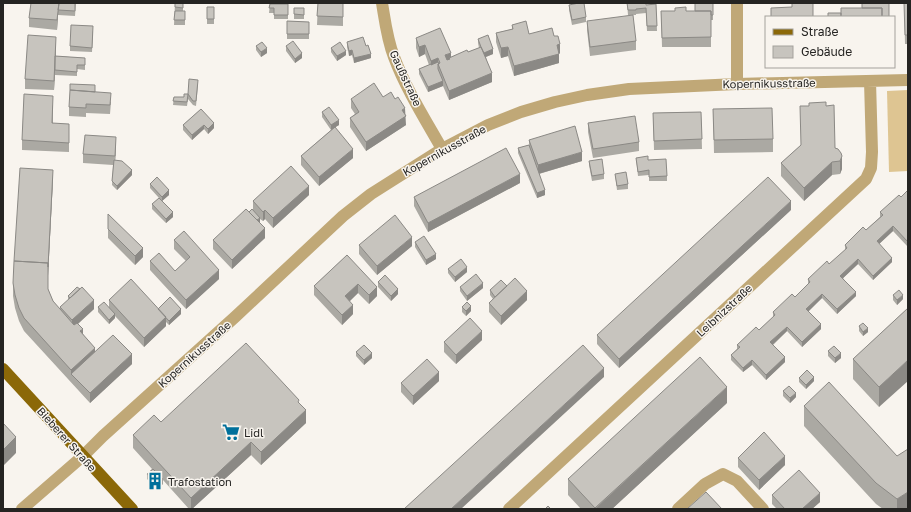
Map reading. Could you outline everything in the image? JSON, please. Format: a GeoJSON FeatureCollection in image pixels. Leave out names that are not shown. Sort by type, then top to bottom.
{"type":"FeatureCollection","features":[{"type":"Feature","properties":{"kind":"main road","name":"Bieberer Straße"},"geometry":{"type":"LineString","coordinates":[[3,369],[132,509]]}},
{"type":"Feature","properties":{"kind":"street","name":"Gaußstraße"},"geometry":{"type":"LineString","coordinates":[[382,3],[385,26],[394,57],[404,79],[442,149]]}},
{"type":"Feature","properties":{"kind":"street"},"geometry":{"type":"LineString","coordinates":[[737,3],[737,84]]}},
{"type":"Feature","properties":{"kind":"street","name":"Kopernikusstraße"},"geometry":{"type":"LineString","coordinates":[[22,509],[83,456],[343,216],[371,194],[442,149],[505,118],[539,106],[571,98],[629,89],[737,84],[908,80]]}},
{"type":"Feature","properties":{"kind":"street","name":"Leibnizstraße"},"geometry":{"type":"LineString","coordinates":[[509,509],[866,179],[871,168],[872,152],[870,81]]}},
{"type":"Feature","properties":{"kind":"street"},"geometry":{"type":"LineString","coordinates":[[678,509],[705,484],[723,474],[737,481],[763,509]]}},
{"type":"Feature","properties":{"kind":"shaded area"},"geometry":{"type":"Polygon","coordinates":[[[908,90],[908,171],[889,172],[887,91],[908,90]]]}},
{"type":"Feature","properties":{"kind":"building"},"geometry":{"type":"Polygon","coordinates":[[[31,3],[59,3],[57,20],[29,18],[31,3]]]}},
{"type":"Feature","properties":{"kind":"building"},"geometry":{"type":"Polygon","coordinates":[[[59,3],[75,3],[75,11],[58,10],[59,3]]]}},
{"type":"Feature","properties":{"kind":"building"},"geometry":{"type":"Polygon","coordinates":[[[175,3],[183,3],[183,8],[175,7],[175,3]]]}},
{"type":"Feature","properties":{"kind":"building"},"geometry":{"type":"Polygon","coordinates":[[[318,3],[343,3],[343,17],[317,16],[318,3]]]}},
{"type":"Feature","properties":{"kind":"building"},"geometry":{"type":"Polygon","coordinates":[[[584,3],[586,17],[572,20],[569,5],[584,3]]]}},
{"type":"Feature","properties":{"kind":"building"},"geometry":{"type":"Polygon","coordinates":[[[627,3],[646,3],[646,5],[656,4],[657,26],[647,26],[646,8],[628,10],[627,3]]]}},
{"type":"Feature","properties":{"kind":"building"},"geometry":{"type":"Polygon","coordinates":[[[695,3],[713,3],[713,15],[711,15],[711,11],[695,11],[695,3]]]}},
{"type":"Feature","properties":{"kind":"building"},"geometry":{"type":"Polygon","coordinates":[[[792,3],[813,3],[813,16],[771,16],[771,8],[792,7],[792,3]]]}},
{"type":"Feature","properties":{"kind":"building"},"geometry":{"type":"Polygon","coordinates":[[[862,3],[889,3],[889,16],[882,16],[882,8],[862,8],[862,3]]]}},
{"type":"Feature","properties":{"kind":"building"},"geometry":{"type":"Polygon","coordinates":[[[904,3],[908,3],[908,35],[905,35],[904,3]]]}},
{"type":"Feature","properties":{"kind":"building"},"geometry":{"type":"Polygon","coordinates":[[[270,4],[288,4],[288,15],[274,15],[274,8],[269,8],[270,4]]]}},
{"type":"Feature","properties":{"kind":"building"},"geometry":{"type":"Polygon","coordinates":[[[207,7],[214,7],[214,19],[207,19],[207,7]]]}},
{"type":"Feature","properties":{"kind":"building"},"geometry":{"type":"Polygon","coordinates":[[[686,7],[686,11],[711,11],[711,37],[662,38],[661,11],[675,11],[675,8],[686,7]]]}},
{"type":"Feature","properties":{"kind":"building"},"geometry":{"type":"Polygon","coordinates":[[[294,8],[304,8],[304,15],[294,14],[294,8]]]}},
{"type":"Feature","properties":{"kind":"building"},"geometry":{"type":"Polygon","coordinates":[[[841,8],[882,8],[882,16],[841,16],[841,8]]]}},
{"type":"Feature","properties":{"kind":"building"},"geometry":{"type":"Polygon","coordinates":[[[175,11],[185,11],[185,20],[174,20],[175,11]]]}},
{"type":"Feature","properties":{"kind":"building"},"geometry":{"type":"Polygon","coordinates":[[[828,13],[841,13],[841,16],[828,16],[828,13]]]}},
{"type":"Feature","properties":{"kind":"building"},"geometry":{"type":"Polygon","coordinates":[[[633,15],[636,41],[590,47],[587,21],[633,15]]]}},
{"type":"Feature","properties":{"kind":"building"},"geometry":{"type":"Polygon","coordinates":[[[287,21],[309,22],[309,34],[287,34],[287,21]]]}},
{"type":"Feature","properties":{"kind":"building"},"geometry":{"type":"Polygon","coordinates":[[[526,21],[529,34],[552,28],[554,36],[558,36],[560,44],[557,45],[559,54],[514,66],[508,47],[501,48],[496,33],[513,29],[512,25],[526,21]]]}},
{"type":"Feature","properties":{"kind":"building"},"geometry":{"type":"Polygon","coordinates":[[[71,25],[93,26],[92,48],[70,46],[71,25]]]}},
{"type":"Feature","properties":{"kind":"building"},"geometry":{"type":"Polygon","coordinates":[[[440,28],[451,53],[445,55],[447,60],[467,50],[468,52],[481,47],[492,73],[449,91],[438,64],[440,63],[438,58],[431,61],[425,45],[419,47],[416,38],[440,28]]]}},
{"type":"Feature","properties":{"kind":"building"},"geometry":{"type":"Polygon","coordinates":[[[28,35],[56,37],[54,81],[25,79],[28,35]]]}},
{"type":"Feature","properties":{"kind":"building"},"geometry":{"type":"Polygon","coordinates":[[[488,35],[493,49],[484,53],[478,39],[488,35]]]}},
{"type":"Feature","properties":{"kind":"building"},"geometry":{"type":"Polygon","coordinates":[[[363,37],[371,54],[354,58],[352,50],[349,51],[347,42],[363,37]]]}},
{"type":"Feature","properties":{"kind":"building"},"geometry":{"type":"Polygon","coordinates":[[[293,41],[302,53],[295,59],[286,46],[293,41]]]}},
{"type":"Feature","properties":{"kind":"building"},"geometry":{"type":"Polygon","coordinates":[[[262,42],[267,48],[261,52],[256,46],[262,42]]]}},
{"type":"Feature","properties":{"kind":"building"},"geometry":{"type":"Polygon","coordinates":[[[340,42],[346,51],[337,56],[331,48],[340,42]]]}},
{"type":"Feature","properties":{"kind":"building"},"geometry":{"type":"Polygon","coordinates":[[[55,56],[85,58],[85,65],[77,65],[77,72],[55,70],[55,56]]]}},
{"type":"Feature","properties":{"kind":"building"},"geometry":{"type":"Polygon","coordinates":[[[438,62],[438,69],[443,81],[428,87],[419,69],[438,62]]]}},
{"type":"Feature","properties":{"kind":"building"},"geometry":{"type":"Polygon","coordinates":[[[189,79],[198,80],[196,101],[193,101],[188,94],[189,79]]]}},
{"type":"Feature","properties":{"kind":"building"},"geometry":{"type":"Polygon","coordinates":[[[374,83],[383,97],[391,92],[395,99],[398,97],[405,108],[402,110],[406,116],[366,142],[350,118],[359,112],[351,99],[374,83]]]}},
{"type":"Feature","properties":{"kind":"building"},"geometry":{"type":"Polygon","coordinates":[[[70,84],[95,85],[95,92],[70,90],[70,84]]]}},
{"type":"Feature","properties":{"kind":"building"},"geometry":{"type":"Polygon","coordinates":[[[70,90],[111,93],[110,105],[86,104],[86,108],[69,107],[70,90]]]}},
{"type":"Feature","properties":{"kind":"building"},"geometry":{"type":"Polygon","coordinates":[[[24,94],[53,96],[52,123],[69,124],[69,143],[22,140],[24,94]]]}},
{"type":"Feature","properties":{"kind":"building"},"geometry":{"type":"Polygon","coordinates":[[[184,94],[188,94],[187,102],[173,101],[174,97],[184,97],[184,94]]]}},
{"type":"Feature","properties":{"kind":"building"},"geometry":{"type":"Polygon","coordinates":[[[826,102],[826,106],[834,105],[835,148],[838,149],[842,156],[840,161],[832,162],[804,188],[781,163],[801,145],[800,106],[809,106],[809,103],[826,102]]]}},
{"type":"Feature","properties":{"kind":"building"},"geometry":{"type":"Polygon","coordinates":[[[329,107],[339,120],[331,125],[322,112],[329,107]]]}},
{"type":"Feature","properties":{"kind":"building"},"geometry":{"type":"Polygon","coordinates":[[[772,108],[773,139],[714,140],[713,109],[772,108]]]}},
{"type":"Feature","properties":{"kind":"building"},"geometry":{"type":"Polygon","coordinates":[[[201,109],[214,123],[208,129],[204,125],[192,135],[183,125],[201,109]]]}},
{"type":"Feature","properties":{"kind":"building"},"geometry":{"type":"Polygon","coordinates":[[[701,112],[702,139],[654,141],[653,113],[701,112]]]}},
{"type":"Feature","properties":{"kind":"building"},"geometry":{"type":"Polygon","coordinates":[[[635,116],[639,142],[593,149],[588,123],[635,116]]]}},
{"type":"Feature","properties":{"kind":"building"},"geometry":{"type":"Polygon","coordinates":[[[575,126],[582,152],[538,165],[529,140],[575,126]]]}},
{"type":"Feature","properties":{"kind":"building"},"geometry":{"type":"Polygon","coordinates":[[[335,127],[353,149],[319,177],[301,156],[335,127]]]}},
{"type":"Feature","properties":{"kind":"building"},"geometry":{"type":"Polygon","coordinates":[[[85,135],[116,137],[115,156],[83,154],[85,135]]]}},
{"type":"Feature","properties":{"kind":"building"},"geometry":{"type":"Polygon","coordinates":[[[529,145],[545,190],[537,193],[518,148],[529,145]]]}},
{"type":"Feature","properties":{"kind":"building"},"geometry":{"type":"Polygon","coordinates":[[[506,148],[520,174],[428,223],[414,197],[506,148]]]}},
{"type":"Feature","properties":{"kind":"building"},"geometry":{"type":"Polygon","coordinates":[[[648,156],[648,160],[666,159],[667,176],[649,177],[649,170],[638,172],[636,158],[648,156]]]}},
{"type":"Feature","properties":{"kind":"building"},"geometry":{"type":"Polygon","coordinates":[[[602,159],[604,174],[592,176],[589,161],[602,159]]]}},
{"type":"Feature","properties":{"kind":"building"},"geometry":{"type":"Polygon","coordinates":[[[114,160],[122,161],[132,170],[117,186],[112,181],[114,160]]]}},
{"type":"Feature","properties":{"kind":"building"},"geometry":{"type":"Polygon","coordinates":[[[291,166],[309,186],[273,218],[265,210],[263,212],[253,201],[291,166]]]}},
{"type":"Feature","properties":{"kind":"building"},"geometry":{"type":"Polygon","coordinates":[[[20,168],[53,170],[48,267],[48,263],[14,261],[20,168]]]}},
{"type":"Feature","properties":{"kind":"building"},"geometry":{"type":"Polygon","coordinates":[[[626,172],[628,184],[617,186],[615,174],[626,172]]]}},
{"type":"Feature","properties":{"kind":"building"},"geometry":{"type":"Polygon","coordinates":[[[157,177],[169,190],[162,197],[150,184],[157,177]]]}},
{"type":"Feature","properties":{"kind":"building"},"geometry":{"type":"Polygon","coordinates":[[[768,177],[791,201],[619,359],[597,335],[768,177]]]}},
{"type":"Feature","properties":{"kind":"building"},"geometry":{"type":"Polygon","coordinates":[[[908,190],[908,242],[893,226],[877,241],[892,258],[873,276],[858,259],[840,276],[856,292],[837,309],[822,294],[806,309],[821,324],[802,342],[787,327],[770,342],[785,357],[766,375],[752,360],[743,368],[731,355],[740,347],[737,345],[756,327],[759,330],[775,315],[773,312],[792,294],[795,297],[810,282],[808,279],[827,261],[829,264],[847,248],[845,245],[863,227],[866,230],[883,215],[880,212],[899,195],[901,197],[908,190]]]}},
{"type":"Feature","properties":{"kind":"building"},"geometry":{"type":"Polygon","coordinates":[[[159,198],[173,212],[166,219],[152,204],[159,198]]]}},
{"type":"Feature","properties":{"kind":"building"},"geometry":{"type":"Polygon","coordinates":[[[246,209],[265,228],[232,260],[213,240],[246,209]]]}},
{"type":"Feature","properties":{"kind":"building"},"geometry":{"type":"Polygon","coordinates":[[[252,209],[260,218],[257,220],[249,212],[252,209]]]}},
{"type":"Feature","properties":{"kind":"building"},"geometry":{"type":"Polygon","coordinates":[[[108,214],[143,248],[135,256],[108,229],[108,214]]]}},
{"type":"Feature","properties":{"kind":"building"},"geometry":{"type":"Polygon","coordinates":[[[395,215],[412,237],[377,266],[359,245],[395,215]]]}},
{"type":"Feature","properties":{"kind":"building"},"geometry":{"type":"Polygon","coordinates":[[[184,231],[219,270],[186,300],[150,261],[159,253],[175,271],[190,257],[174,240],[184,231]]]}},
{"type":"Feature","properties":{"kind":"building"},"geometry":{"type":"Polygon","coordinates":[[[424,236],[436,254],[426,260],[415,242],[424,236]]]}},
{"type":"Feature","properties":{"kind":"building"},"geometry":{"type":"Polygon","coordinates":[[[347,255],[377,287],[369,295],[358,284],[345,296],[353,305],[342,315],[314,286],[347,255]]]}},
{"type":"Feature","properties":{"kind":"building"},"geometry":{"type":"Polygon","coordinates":[[[461,259],[467,267],[455,277],[448,269],[461,259]]]}},
{"type":"Feature","properties":{"kind":"building"},"geometry":{"type":"Polygon","coordinates":[[[14,261],[48,263],[48,289],[53,301],[74,325],[77,323],[83,329],[80,331],[95,348],[71,370],[24,318],[15,295],[13,283],[14,261]]]}},
{"type":"Feature","properties":{"kind":"building"},"geometry":{"type":"Polygon","coordinates":[[[476,274],[483,283],[467,296],[460,287],[476,274]]]}},
{"type":"Feature","properties":{"kind":"building"},"geometry":{"type":"Polygon","coordinates":[[[385,275],[398,289],[391,296],[378,282],[385,275]]]}},
{"type":"Feature","properties":{"kind":"building"},"geometry":{"type":"Polygon","coordinates":[[[515,278],[527,291],[501,316],[489,303],[515,278]]]}},
{"type":"Feature","properties":{"kind":"building"},"geometry":{"type":"Polygon","coordinates":[[[131,279],[166,317],[144,338],[109,300],[131,279]]]}},
{"type":"Feature","properties":{"kind":"building"},"geometry":{"type":"Polygon","coordinates":[[[501,280],[507,286],[495,297],[490,290],[501,280]]]}},
{"type":"Feature","properties":{"kind":"building"},"geometry":{"type":"Polygon","coordinates":[[[77,287],[80,289],[70,298],[68,296],[77,287]]]}},
{"type":"Feature","properties":{"kind":"building"},"geometry":{"type":"Polygon","coordinates":[[[82,287],[94,300],[72,320],[60,307],[82,287]]]}},
{"type":"Feature","properties":{"kind":"building"},"geometry":{"type":"Polygon","coordinates":[[[899,290],[903,295],[897,300],[893,295],[899,290]]]}},
{"type":"Feature","properties":{"kind":"building"},"geometry":{"type":"Polygon","coordinates":[[[170,297],[181,309],[169,321],[158,309],[170,297]]]}},
{"type":"Feature","properties":{"kind":"building"},"geometry":{"type":"Polygon","coordinates":[[[104,302],[115,314],[109,320],[98,307],[104,302]]]}},
{"type":"Feature","properties":{"kind":"building"},"geometry":{"type":"Polygon","coordinates":[[[467,302],[471,306],[466,311],[462,307],[467,302]]]}},
{"type":"Feature","properties":{"kind":"building"},"geometry":{"type":"Polygon","coordinates":[[[908,308],[908,360],[879,387],[853,359],[908,308]]]}},
{"type":"Feature","properties":{"kind":"building"},"geometry":{"type":"Polygon","coordinates":[[[470,318],[482,331],[456,355],[444,342],[470,318]]]}},
{"type":"Feature","properties":{"kind":"building"},"geometry":{"type":"Polygon","coordinates":[[[863,323],[868,328],[863,332],[859,326],[863,323]]]}},
{"type":"Feature","properties":{"kind":"building"},"geometry":{"type":"Polygon","coordinates":[[[113,335],[132,354],[90,393],[71,374],[113,335]]]}},
{"type":"Feature","properties":{"kind":"building","name":"Lidl"},"geometry":{"type":"Polygon","coordinates":[[[246,343],[299,400],[298,402],[306,410],[261,452],[251,442],[191,498],[133,435],[154,415],[161,422],[246,343]]]}},
{"type":"Feature","properties":{"kind":"building"},"geometry":{"type":"Polygon","coordinates":[[[364,345],[372,353],[364,360],[356,352],[364,345]]]}},
{"type":"Feature","properties":{"kind":"building"},"geometry":{"type":"Polygon","coordinates":[[[583,345],[604,368],[451,509],[404,509],[583,345]]]}},
{"type":"Feature","properties":{"kind":"building"},"geometry":{"type":"Polygon","coordinates":[[[834,346],[841,353],[835,358],[828,351],[834,346]]]}},
{"type":"Feature","properties":{"kind":"building"},"geometry":{"type":"Polygon","coordinates":[[[700,357],[727,387],[595,508],[568,479],[700,357]]]}},
{"type":"Feature","properties":{"kind":"building"},"geometry":{"type":"Polygon","coordinates":[[[427,359],[439,372],[413,396],[401,383],[427,359]]]}},
{"type":"Feature","properties":{"kind":"building"},"geometry":{"type":"Polygon","coordinates":[[[807,370],[814,377],[806,385],[799,378],[807,370]]]}},
{"type":"Feature","properties":{"kind":"building"},"geometry":{"type":"Polygon","coordinates":[[[829,382],[897,456],[908,449],[908,492],[897,499],[876,483],[804,406],[829,382]]]}},
{"type":"Feature","properties":{"kind":"building"},"geometry":{"type":"Polygon","coordinates":[[[789,386],[796,393],[790,398],[783,391],[789,386]]]}},
{"type":"Feature","properties":{"kind":"building"},"geometry":{"type":"Polygon","coordinates":[[[3,423],[16,437],[3,450],[3,423]]]}},
{"type":"Feature","properties":{"kind":"building"},"geometry":{"type":"Polygon","coordinates":[[[764,432],[785,456],[759,480],[738,458],[764,432]]]}},
{"type":"Feature","properties":{"kind":"building"},"geometry":{"type":"Polygon","coordinates":[[[153,469],[163,479],[157,485],[147,474],[153,469]]]}},
{"type":"Feature","properties":{"kind":"building"},"geometry":{"type":"Polygon","coordinates":[[[799,470],[820,493],[802,509],[785,509],[772,495],[799,470]]]}},
{"type":"Feature","properties":{"kind":"building"},"geometry":{"type":"Polygon","coordinates":[[[706,492],[722,509],[687,509],[706,492]]]}},
{"type":"Feature","properties":{"kind":"place","name":"Lidl"},"geometry":{"type":"Point","coordinates":[231,432]}},
{"type":"Feature","properties":{"kind":"place","name":"Trafostation"},"geometry":{"type":"Point","coordinates":[155,481]}}]}
